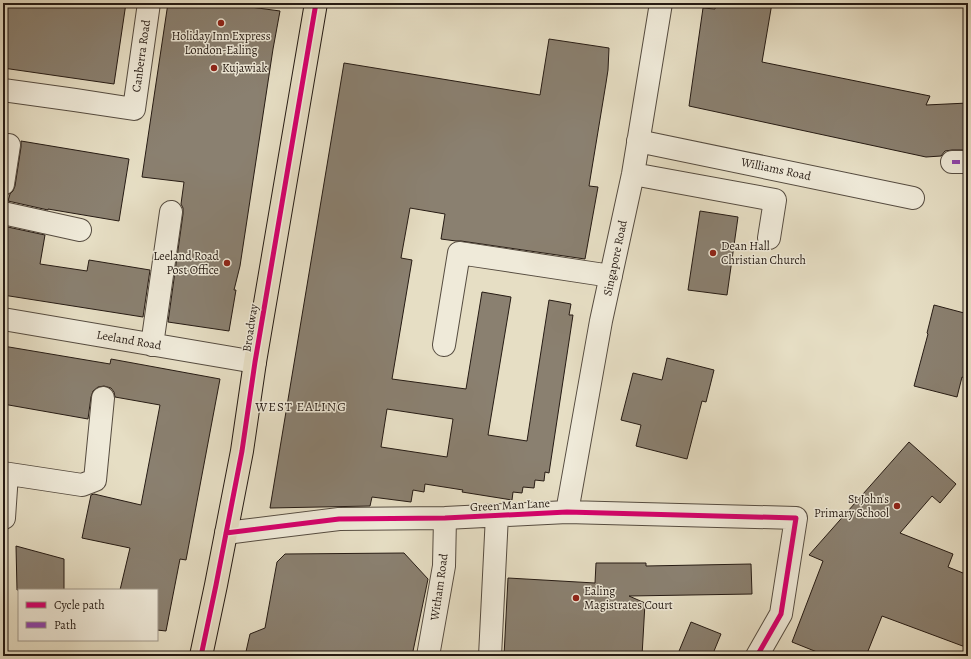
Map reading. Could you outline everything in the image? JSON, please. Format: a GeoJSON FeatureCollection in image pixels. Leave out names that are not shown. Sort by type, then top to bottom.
{"type":"FeatureCollection","features":[{"type":"Feature","properties":{"kind":"main road","name":"Broadway"},"geometry":{"type":"LineString","coordinates":[[201,656],[242,451],[255,362],[316,3]]}},
{"type":"Feature","properties":{"kind":"street","name":"Canberra Road"},"geometry":{"type":"LineString","coordinates":[[3,90],[134,109],[149,3]]}},
{"type":"Feature","properties":{"kind":"street","name":"Singapore Road"},"geometry":{"type":"LineString","coordinates":[[567,512],[597,343],[633,174],[661,3]]}},
{"type":"Feature","properties":{"kind":"street","name":"Williams Road"},"geometry":{"type":"LineString","coordinates":[[638,141],[913,198]]}},
{"type":"Feature","properties":{"kind":"street"},"geometry":{"type":"LineString","coordinates":[[3,184],[9,145]]}},
{"type":"Feature","properties":{"kind":"street"},"geometry":{"type":"LineString","coordinates":[[633,174],[775,200],[769,238]]}},
{"type":"Feature","properties":{"kind":"street"},"geometry":{"type":"LineString","coordinates":[[152,345],[171,212]]}},
{"type":"Feature","properties":{"kind":"street"},"geometry":{"type":"LineString","coordinates":[[3,213],[80,230]]}},
{"type":"Feature","properties":{"kind":"street"},"geometry":{"type":"LineString","coordinates":[[444,345],[459,253],[611,276]]}},
{"type":"Feature","properties":{"kind":"street","name":"Leeland Road"},"geometry":{"type":"LineString","coordinates":[[3,319],[255,362]]}},
{"type":"Feature","properties":{"kind":"street"},"geometry":{"type":"LineString","coordinates":[[4,518],[5,473],[82,485],[95,480],[103,398]]}},
{"type":"Feature","properties":{"kind":"street","name":"Green Man Lane"},"geometry":{"type":"LineString","coordinates":[[226,534],[340,519],[445,518],[567,512],[796,518],[781,614],[757,656]]}},
{"type":"Feature","properties":{"kind":"street"},"geometry":{"type":"LineString","coordinates":[[490,656],[497,515]]}},
{"type":"Feature","properties":{"kind":"street","name":"Witham Road"},"geometry":{"type":"LineString","coordinates":[[428,656],[444,566],[445,518]]}},
{"type":"Feature","properties":{"kind":"building"},"geometry":{"type":"Polygon","coordinates":[[[3,3],[126,3],[114,84],[3,68],[3,3]]]}},
{"type":"Feature","properties":{"kind":"building"},"geometry":{"type":"Polygon","coordinates":[[[168,3],[221,3],[280,11],[240,266],[234,290],[236,290],[229,331],[168,322],[183,214],[181,204],[184,182],[142,177],[168,3]]]}},
{"type":"Feature","properties":{"kind":"building"},"geometry":{"type":"Polygon","coordinates":[[[716,3],[772,3],[762,62],[930,96],[926,105],[968,103],[968,150],[945,151],[941,156],[926,157],[689,106],[703,8],[715,9],[716,3]]]}},
{"type":"Feature","properties":{"kind":"building"},"geometry":{"type":"Polygon","coordinates":[[[549,39],[609,48],[608,70],[589,186],[598,187],[585,259],[441,239],[445,214],[410,208],[401,258],[412,260],[392,379],[466,389],[482,292],[511,297],[488,435],[527,441],[549,300],[571,304],[569,315],[573,315],[549,473],[545,472],[544,481],[535,480],[534,488],[523,487],[522,493],[513,492],[512,500],[425,484],[424,492],[413,490],[411,502],[372,497],[370,506],[270,508],[344,63],[540,95],[549,39]],[[387,409],[381,447],[447,457],[453,419],[387,409]]]}},
{"type":"Feature","properties":{"kind":"building"},"geometry":{"type":"Polygon","coordinates":[[[21,141],[129,159],[119,221],[48,210],[8,201],[15,186],[21,141]]]}},
{"type":"Feature","properties":{"kind":"building","name":"Dean Hall Christian Church"},"geometry":{"type":"Polygon","coordinates":[[[700,211],[738,217],[727,295],[688,290],[700,211]]]}},
{"type":"Feature","properties":{"kind":"building"},"geometry":{"type":"Polygon","coordinates":[[[3,226],[45,235],[40,264],[87,271],[89,260],[150,270],[143,317],[3,295],[3,226]]]}},
{"type":"Feature","properties":{"kind":"building"},"geometry":{"type":"Polygon","coordinates":[[[934,305],[968,314],[968,379],[962,377],[957,397],[914,386],[934,305]]]}},
{"type":"Feature","properties":{"kind":"building"},"geometry":{"type":"Polygon","coordinates":[[[3,346],[110,364],[111,359],[220,379],[186,560],[180,559],[166,631],[158,630],[158,589],[120,589],[130,548],[82,538],[91,495],[94,494],[141,505],[160,405],[115,397],[111,388],[104,386],[98,387],[93,391],[88,419],[3,404],[3,346]]]}},
{"type":"Feature","properties":{"kind":"building"},"geometry":{"type":"Polygon","coordinates":[[[667,358],[714,370],[706,402],[702,401],[687,459],[636,446],[641,425],[621,420],[633,373],[662,380],[667,358]]]}},
{"type":"Feature","properties":{"kind":"building"},"geometry":{"type":"Polygon","coordinates":[[[909,442],[956,484],[940,503],[932,496],[900,533],[953,554],[948,567],[968,575],[968,648],[882,616],[866,656],[827,656],[792,642],[823,561],[809,555],[909,442]]]}},
{"type":"Feature","properties":{"kind":"building"},"geometry":{"type":"Polygon","coordinates":[[[16,546],[64,559],[64,589],[17,590],[16,546]]]}},
{"type":"Feature","properties":{"kind":"building"},"geometry":{"type":"Polygon","coordinates":[[[404,553],[428,579],[412,656],[245,656],[250,634],[265,628],[277,562],[285,554],[404,553]]]}},
{"type":"Feature","properties":{"kind":"building","name":"Ealing Magistrates Court"},"geometry":{"type":"Polygon","coordinates":[[[596,563],[646,563],[646,566],[751,564],[752,594],[629,596],[645,603],[642,656],[504,656],[508,578],[595,583],[596,563]]]}},
{"type":"Feature","properties":{"kind":"building"},"geometry":{"type":"Polygon","coordinates":[[[691,622],[721,634],[712,656],[677,656],[691,622]]]}},
{"type":"Feature","properties":{"kind":"marked path"},"geometry":{"type":"LineString","coordinates":[[952,162],[968,162]]}},
{"type":"Feature","properties":{"kind":"cycle path"},"geometry":{"type":"LineString","coordinates":[[201,656],[242,451],[255,362],[316,3]]}},
{"type":"Feature","properties":{"kind":"cycle path"},"geometry":{"type":"LineString","coordinates":[[226,533],[339,519],[445,518],[567,512],[796,518],[781,614],[757,656]]}},
{"type":"Feature","properties":{"kind":"place","name":"Holiday Inn Express London-Ealing"},"geometry":{"type":"Point","coordinates":[221,23]}},
{"type":"Feature","properties":{"kind":"place","name":"Kujawiak"},"geometry":{"type":"Point","coordinates":[214,68]}},
{"type":"Feature","properties":{"kind":"place","name":"Dean Hall Christian Church"},"geometry":{"type":"Point","coordinates":[713,253]}},
{"type":"Feature","properties":{"kind":"place","name":"Leeland Road Post Office"},"geometry":{"type":"Point","coordinates":[227,263]}},
{"type":"Feature","properties":{"kind":"place","name":"St John's Primary School"},"geometry":{"type":"Point","coordinates":[897,506]}},
{"type":"Feature","properties":{"kind":"place","name":"Ealing Magistrates Court"},"geometry":{"type":"Point","coordinates":[576,598]}},
{"type":"Feature","properties":{"kind":"district","name":"WEST EALING"},"geometry":{"type":"Point","coordinates":[301,406]}}]}
